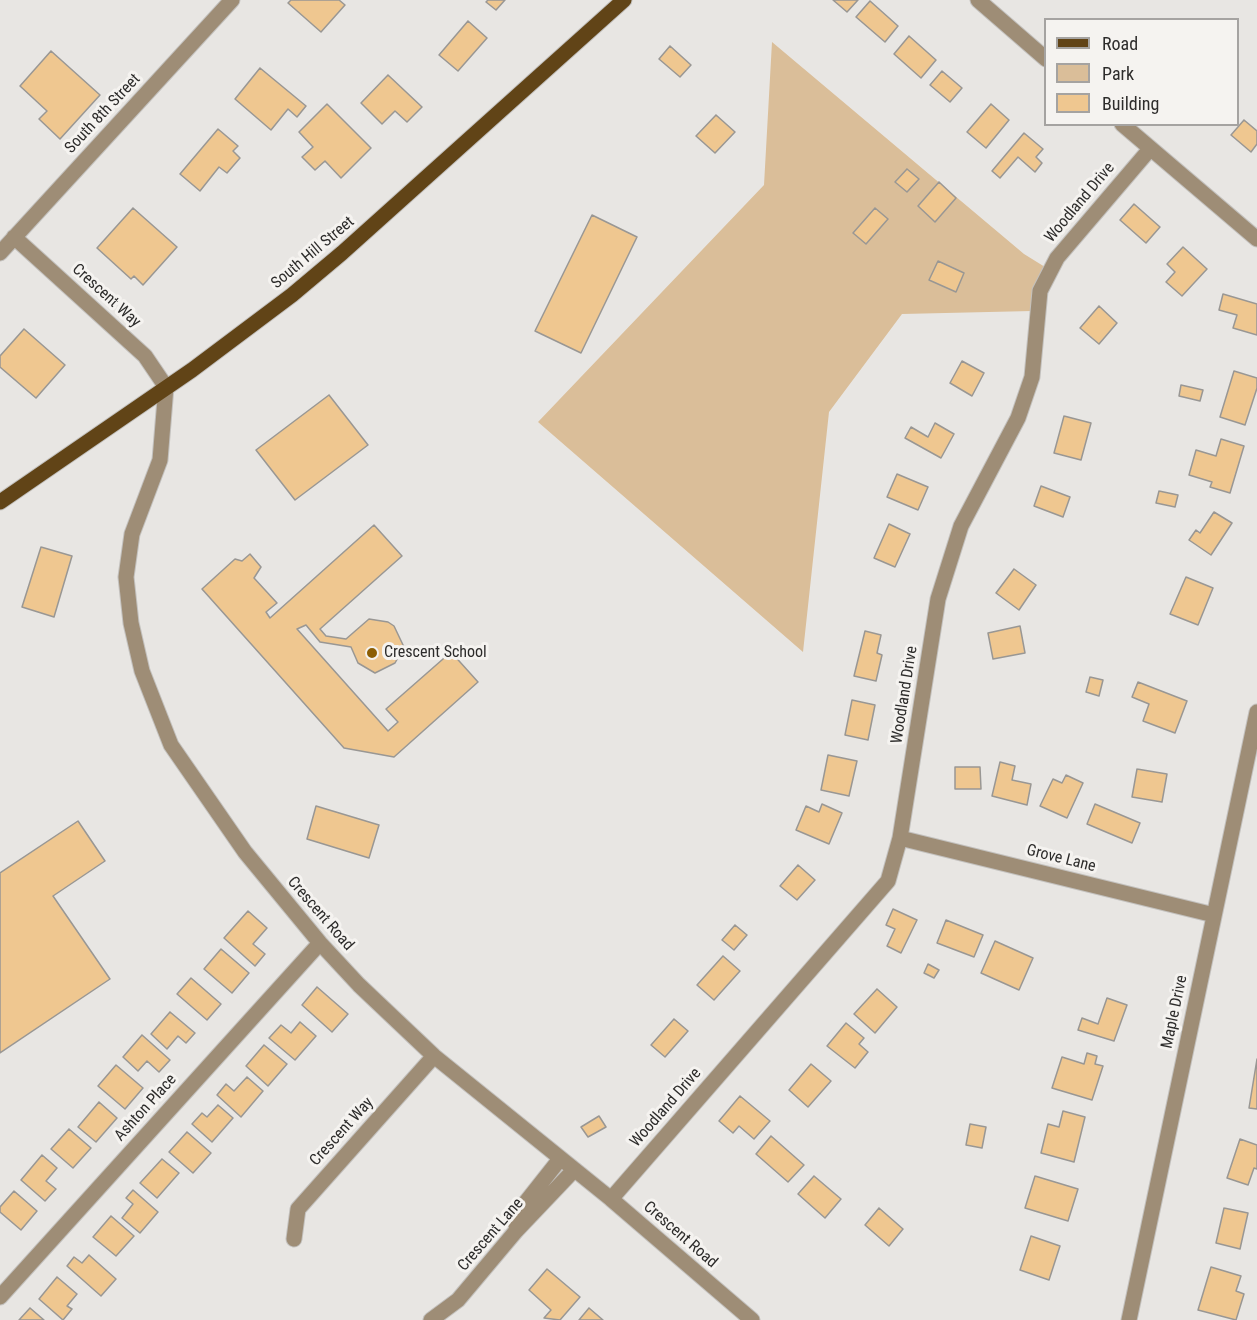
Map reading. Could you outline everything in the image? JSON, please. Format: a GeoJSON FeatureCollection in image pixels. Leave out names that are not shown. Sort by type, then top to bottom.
{"type":"FeatureCollection","features":[{"type":"Feature","properties":{"kind":"main road","name":"South Hill Street"},"geometry":{"type":"LineString","coordinates":[[0,502],[243,333],[325,268],[624,0]]}},
{"type":"Feature","properties":{"kind":"street","name":"South 8th Street"},"geometry":{"type":"LineString","coordinates":[[0,253],[232,0]]}},
{"type":"Feature","properties":{"kind":"street"},"geometry":{"type":"LineString","coordinates":[[978,0],[1044,57]]}},
{"type":"Feature","properties":{"kind":"street"},"geometry":{"type":"LineString","coordinates":[[1124,126],[1257,239]]}},
{"type":"Feature","properties":{"kind":"street","name":"Woodland Drive"},"geometry":{"type":"LineString","coordinates":[[611,1199],[888,881],[900,838],[938,599],[961,526],[1018,418],[1032,376],[1040,291],[1057,258],[1150,149]]}},
{"type":"Feature","properties":{"kind":"street","name":"Crescent Way"},"geometry":{"type":"LineString","coordinates":[[14,237],[145,356],[166,387]]}},
{"type":"Feature","properties":{"kind":"street","name":"Crescent Road"},"geometry":{"type":"LineString","coordinates":[[166,387],[160,460],[132,534],[126,577],[131,622],[142,671],[171,745],[245,852],[358,985],[434,1056],[611,1199],[752,1320]]}},
{"type":"Feature","properties":{"kind":"street","name":"Maple Drive"},"geometry":{"type":"LineString","coordinates":[[1129,1320],[1257,712]]}},
{"type":"Feature","properties":{"kind":"street","name":"Grove Lane"},"geometry":{"type":"LineString","coordinates":[[900,838],[1214,915]]}},
{"type":"Feature","properties":{"kind":"street","name":"Ashton Place"},"geometry":{"type":"LineString","coordinates":[[0,1297],[320,943]]}},
{"type":"Feature","properties":{"kind":"street","name":"Crescent Way"},"geometry":{"type":"LineString","coordinates":[[294,1239],[298,1209],[434,1056]]}},
{"type":"Feature","properties":{"kind":"street"},"geometry":{"type":"LineString","coordinates":[[510,1239],[526,1202],[560,1159]]}},
{"type":"Feature","properties":{"kind":"street","name":"Crescent Lane"},"geometry":{"type":"LineString","coordinates":[[431,1320],[458,1300],[510,1239],[574,1170]]}},
{"type":"Feature","properties":{"kind":"green space"},"geometry":{"type":"Polygon","coordinates":[[[772,42],[1024,254],[1045,267],[1032,311],[902,314],[829,412],[803,652],[538,422],[764,185],[772,42]]]}},
{"type":"Feature","properties":{"kind":"building"},"geometry":{"type":"Polygon","coordinates":[[[291,0],[339,0],[345,5],[321,32],[288,3],[291,0]]]}},
{"type":"Feature","properties":{"kind":"building"},"geometry":{"type":"Polygon","coordinates":[[[505,0],[496,10],[486,2],[505,0]]]}},
{"type":"Feature","properties":{"kind":"building"},"geometry":{"type":"Polygon","coordinates":[[[833,0],[858,0],[847,12],[833,0]]]}},
{"type":"Feature","properties":{"kind":"building"},"geometry":{"type":"Polygon","coordinates":[[[870,1],[898,26],[885,42],[856,17],[870,1]]]}},
{"type":"Feature","properties":{"kind":"building"},"geometry":{"type":"Polygon","coordinates":[[[468,21],[487,38],[458,71],[439,55],[468,21]]]}},
{"type":"Feature","properties":{"kind":"building"},"geometry":{"type":"Polygon","coordinates":[[[909,36],[936,60],[921,78],[894,54],[909,36]]]}},
{"type":"Feature","properties":{"kind":"building"},"geometry":{"type":"Polygon","coordinates":[[[670,46],[691,65],[680,77],[659,59],[670,46]]]}},
{"type":"Feature","properties":{"kind":"building"},"geometry":{"type":"Polygon","coordinates":[[[51,51],[100,95],[60,139],[39,119],[47,111],[20,86],[51,51]]]}},
{"type":"Feature","properties":{"kind":"building"},"geometry":{"type":"Polygon","coordinates":[[[260,68],[306,106],[297,117],[288,109],[271,130],[235,99],[260,68]]]}},
{"type":"Feature","properties":{"kind":"building"},"geometry":{"type":"Polygon","coordinates":[[[942,71],[962,88],[950,102],[930,85],[942,71]]]}},
{"type":"Feature","properties":{"kind":"building"},"geometry":{"type":"Polygon","coordinates":[[[388,75],[422,107],[407,122],[395,111],[382,124],[361,103],[388,75]]]}},
{"type":"Feature","properties":{"kind":"building"},"geometry":{"type":"Polygon","coordinates":[[[327,104],[371,148],[341,178],[325,161],[315,170],[302,157],[313,147],[299,132],[327,104]]]}},
{"type":"Feature","properties":{"kind":"building"},"geometry":{"type":"Polygon","coordinates":[[[991,104],[1009,120],[986,148],[967,132],[991,104]]]}},
{"type":"Feature","properties":{"kind":"building"},"geometry":{"type":"Polygon","coordinates":[[[716,115],[735,132],[715,153],[696,136],[716,115]]]}},
{"type":"Feature","properties":{"kind":"building"},"geometry":{"type":"Polygon","coordinates":[[[1244,120],[1257,131],[1257,144],[1251,152],[1231,135],[1244,120]]]}},
{"type":"Feature","properties":{"kind":"building"},"geometry":{"type":"Polygon","coordinates":[[[218,129],[238,146],[233,151],[240,158],[227,173],[219,167],[200,191],[180,174],[218,129]]]}},
{"type":"Feature","properties":{"kind":"building"},"geometry":{"type":"Polygon","coordinates":[[[1024,133],[1043,149],[1036,157],[1042,163],[1035,172],[1018,157],[1000,178],[992,171],[1024,133]]]}},
{"type":"Feature","properties":{"kind":"building"},"geometry":{"type":"Polygon","coordinates":[[[907,169],[919,179],[907,192],[895,182],[907,169]]]}},
{"type":"Feature","properties":{"kind":"building"},"geometry":{"type":"Polygon","coordinates":[[[939,182],[956,198],[935,222],[918,206],[939,182]]]}},
{"type":"Feature","properties":{"kind":"building"},"geometry":{"type":"Polygon","coordinates":[[[1134,204],[1160,227],[1146,243],[1120,220],[1134,204]]]}},
{"type":"Feature","properties":{"kind":"building"},"geometry":{"type":"Polygon","coordinates":[[[133,208],[177,247],[143,285],[134,276],[131,279],[97,248],[133,208]]]}},
{"type":"Feature","properties":{"kind":"building"},"geometry":{"type":"Polygon","coordinates":[[[875,208],[888,219],[866,244],[853,233],[875,208]]]}},
{"type":"Feature","properties":{"kind":"building"},"geometry":{"type":"Polygon","coordinates":[[[592,215],[637,237],[581,353],[535,331],[592,215]]]}},
{"type":"Feature","properties":{"kind":"building"},"geometry":{"type":"Polygon","coordinates":[[[1183,247],[1207,269],[1182,296],[1166,282],[1175,272],[1167,264],[1183,247]]]}},
{"type":"Feature","properties":{"kind":"building"},"geometry":{"type":"Polygon","coordinates":[[[938,261],[964,273],[956,292],[929,280],[938,261]]]}},
{"type":"Feature","properties":{"kind":"building"},"geometry":{"type":"Polygon","coordinates":[[[1223,294],[1257,304],[1257,335],[1233,328],[1237,315],[1219,310],[1223,294]]]}},
{"type":"Feature","properties":{"kind":"building"},"geometry":{"type":"Polygon","coordinates":[[[1099,306],[1117,323],[1099,344],[1080,328],[1099,306]]]}},
{"type":"Feature","properties":{"kind":"building"},"geometry":{"type":"Polygon","coordinates":[[[24,329],[65,365],[36,398],[0,367],[0,356],[24,329]]]}},
{"type":"Feature","properties":{"kind":"building"},"geometry":{"type":"Polygon","coordinates":[[[962,361],[984,373],[972,396],[950,383],[962,361]]]}},
{"type":"Feature","properties":{"kind":"building"},"geometry":{"type":"Polygon","coordinates":[[[1234,371],[1257,378],[1257,388],[1245,425],[1220,417],[1234,371]]]}},
{"type":"Feature","properties":{"kind":"building"},"geometry":{"type":"Polygon","coordinates":[[[1181,385],[1203,390],[1200,401],[1179,396],[1181,385]]]}},
{"type":"Feature","properties":{"kind":"building"},"geometry":{"type":"Polygon","coordinates":[[[329,395],[368,445],[295,500],[256,450],[329,395]]]}},
{"type":"Feature","properties":{"kind":"building"},"geometry":{"type":"Polygon","coordinates":[[[1064,416],[1091,423],[1081,460],[1054,453],[1064,416]]]}},
{"type":"Feature","properties":{"kind":"building"},"geometry":{"type":"Polygon","coordinates":[[[935,423],[954,434],[941,458],[905,438],[911,427],[928,437],[935,423]]]}},
{"type":"Feature","properties":{"kind":"building"},"geometry":{"type":"Polygon","coordinates":[[[1221,439],[1244,446],[1230,493],[1210,487],[1212,482],[1189,475],[1196,450],[1216,456],[1221,439]]]}},
{"type":"Feature","properties":{"kind":"building"},"geometry":{"type":"Polygon","coordinates":[[[897,474],[928,487],[918,510],[887,497],[897,474]]]}},
{"type":"Feature","properties":{"kind":"building"},"geometry":{"type":"Polygon","coordinates":[[[1041,486],[1070,497],[1063,517],[1034,506],[1041,486]]]}},
{"type":"Feature","properties":{"kind":"building"},"geometry":{"type":"Polygon","coordinates":[[[1159,491],[1178,495],[1175,507],[1156,503],[1159,491]]]}},
{"type":"Feature","properties":{"kind":"building"},"geometry":{"type":"Polygon","coordinates":[[[1214,512],[1232,523],[1211,555],[1189,540],[1196,530],[1200,533],[1214,512]]]}},
{"type":"Feature","properties":{"kind":"building"},"geometry":{"type":"Polygon","coordinates":[[[889,524],[910,534],[895,567],[874,558],[889,524]]]}},
{"type":"Feature","properties":{"kind":"building"},"geometry":{"type":"Polygon","coordinates":[[[374,525],[402,556],[320,629],[326,636],[346,639],[369,619],[388,622],[394,626],[404,647],[395,663],[375,673],[358,663],[351,647],[320,642],[306,625],[297,629],[388,731],[398,722],[386,709],[451,652],[478,682],[394,757],[344,748],[202,589],[235,559],[242,561],[250,554],[261,567],[254,578],[277,603],[266,612],[270,618],[374,525]]]}},
{"type":"Feature","properties":{"kind":"building"},"geometry":{"type":"Polygon","coordinates":[[[41,547],[72,556],[54,617],[22,607],[41,547]]]}},
{"type":"Feature","properties":{"kind":"building"},"geometry":{"type":"Polygon","coordinates":[[[1014,569],[1036,585],[1019,610],[996,593],[1014,569]]]}},
{"type":"Feature","properties":{"kind":"building"},"geometry":{"type":"Polygon","coordinates":[[[1186,577],[1213,588],[1198,625],[1170,614],[1186,577]]]}},
{"type":"Feature","properties":{"kind":"building"},"geometry":{"type":"Polygon","coordinates":[[[1020,626],[1025,653],[993,659],[988,633],[1020,626]]]}},
{"type":"Feature","properties":{"kind":"building"},"geometry":{"type":"Polygon","coordinates":[[[865,631],[881,635],[877,653],[882,655],[876,681],[854,676],[865,631]]]}},
{"type":"Feature","properties":{"kind":"building"},"geometry":{"type":"Polygon","coordinates":[[[1090,677],[1103,680],[1099,696],[1086,692],[1090,677]]]}},
{"type":"Feature","properties":{"kind":"building"},"geometry":{"type":"Polygon","coordinates":[[[1138,682],[1187,701],[1175,733],[1143,721],[1149,704],[1132,697],[1138,682]]]}},
{"type":"Feature","properties":{"kind":"building"},"geometry":{"type":"Polygon","coordinates":[[[852,700],[875,705],[868,740],[845,735],[852,700]]]}},
{"type":"Feature","properties":{"kind":"building"},"geometry":{"type":"Polygon","coordinates":[[[828,755],[857,761],[849,796],[821,790],[828,755]]]}},
{"type":"Feature","properties":{"kind":"building"},"geometry":{"type":"Polygon","coordinates":[[[1000,762],[1015,766],[1012,780],[1031,784],[1027,805],[992,796],[1000,762]]]}},
{"type":"Feature","properties":{"kind":"building"},"geometry":{"type":"Polygon","coordinates":[[[955,767],[980,767],[981,789],[955,789],[955,767]]]}},
{"type":"Feature","properties":{"kind":"building"},"geometry":{"type":"Polygon","coordinates":[[[1137,769],[1167,774],[1162,802],[1132,797],[1137,769]]]}},
{"type":"Feature","properties":{"kind":"building"},"geometry":{"type":"Polygon","coordinates":[[[1066,775],[1083,783],[1067,818],[1040,806],[1053,779],[1062,783],[1066,775]]]}},
{"type":"Feature","properties":{"kind":"building"},"geometry":{"type":"Polygon","coordinates":[[[822,804],[842,813],[829,844],[796,830],[806,806],[819,812],[822,804]]]}},
{"type":"Feature","properties":{"kind":"building"},"geometry":{"type":"Polygon","coordinates":[[[1095,804],[1140,823],[1132,843],[1087,824],[1095,804]]]}},
{"type":"Feature","properties":{"kind":"building"},"geometry":{"type":"Polygon","coordinates":[[[316,806],[379,825],[369,858],[307,839],[316,806]]]}},
{"type":"Feature","properties":{"kind":"building"},"geometry":{"type":"Polygon","coordinates":[[[78,821],[105,861],[53,896],[110,979],[0,1053],[0,873],[78,821]]]}},
{"type":"Feature","properties":{"kind":"building"},"geometry":{"type":"Polygon","coordinates":[[[798,865],[815,880],[797,900],[780,886],[798,865]]]}},
{"type":"Feature","properties":{"kind":"building"},"geometry":{"type":"Polygon","coordinates":[[[893,909],[917,920],[901,953],[887,946],[895,929],[886,925],[893,909]]]}},
{"type":"Feature","properties":{"kind":"building"},"geometry":{"type":"Polygon","coordinates":[[[248,911],[267,928],[253,944],[265,954],[255,966],[224,938],[248,911]]]}},
{"type":"Feature","properties":{"kind":"building"},"geometry":{"type":"Polygon","coordinates":[[[946,920],[983,935],[974,957],[937,943],[946,920]]]}},
{"type":"Feature","properties":{"kind":"building"},"geometry":{"type":"Polygon","coordinates":[[[735,925],[747,935],[734,950],[722,940],[735,925]]]}},
{"type":"Feature","properties":{"kind":"building"},"geometry":{"type":"Polygon","coordinates":[[[995,941],[1033,958],[1019,990],[981,973],[995,941]]]}},
{"type":"Feature","properties":{"kind":"building"},"geometry":{"type":"Polygon","coordinates":[[[221,949],[249,973],[232,993],[204,969],[221,949]]]}},
{"type":"Feature","properties":{"kind":"building"},"geometry":{"type":"Polygon","coordinates":[[[723,956],[740,971],[714,1000],[697,985],[723,956]]]}},
{"type":"Feature","properties":{"kind":"building"},"geometry":{"type":"Polygon","coordinates":[[[928,964],[939,970],[934,978],[924,973],[928,964]]]}},
{"type":"Feature","properties":{"kind":"building"},"geometry":{"type":"Polygon","coordinates":[[[191,978],[221,1004],[207,1020],[177,994],[191,978]]]}},
{"type":"Feature","properties":{"kind":"building"},"geometry":{"type":"Polygon","coordinates":[[[317,987],[348,1014],[332,1032],[302,1005],[317,987]]]}},
{"type":"Feature","properties":{"kind":"building"},"geometry":{"type":"Polygon","coordinates":[[[877,989],[897,1007],[875,1033],[854,1014],[877,989]]]}},
{"type":"Feature","properties":{"kind":"building"},"geometry":{"type":"Polygon","coordinates":[[[1107,998],[1127,1005],[1114,1041],[1078,1030],[1082,1018],[1098,1024],[1107,998]]]}},
{"type":"Feature","properties":{"kind":"building"},"geometry":{"type":"Polygon","coordinates":[[[170,1012],[195,1033],[186,1043],[178,1036],[167,1049],[151,1034],[170,1012]]]}},
{"type":"Feature","properties":{"kind":"building"},"geometry":{"type":"Polygon","coordinates":[[[674,1019],[688,1031],[665,1057],[651,1045],[674,1019]]]}},
{"type":"Feature","properties":{"kind":"building"},"geometry":{"type":"Polygon","coordinates":[[[300,1022],[316,1036],[295,1060],[269,1038],[281,1025],[291,1033],[300,1022]]]}},
{"type":"Feature","properties":{"kind":"building"},"geometry":{"type":"Polygon","coordinates":[[[846,1023],[864,1038],[859,1044],[868,1052],[855,1068],[827,1046],[846,1023]]]}},
{"type":"Feature","properties":{"kind":"building"},"geometry":{"type":"Polygon","coordinates":[[[142,1035],[170,1060],[159,1072],[147,1061],[138,1071],[123,1057],[142,1035]]]}},
{"type":"Feature","properties":{"kind":"building"},"geometry":{"type":"Polygon","coordinates":[[[264,1045],[287,1064],[268,1086],[246,1066],[264,1045]]]}},
{"type":"Feature","properties":{"kind":"building"},"geometry":{"type":"Polygon","coordinates":[[[1087,1053],[1097,1056],[1095,1064],[1103,1066],[1092,1100],[1052,1088],[1062,1057],[1084,1064],[1087,1053]]]}},
{"type":"Feature","properties":{"kind":"building"},"geometry":{"type":"Polygon","coordinates":[[[1257,1059],[1257,1109],[1249,1108],[1257,1059]]]}},
{"type":"Feature","properties":{"kind":"building"},"geometry":{"type":"Polygon","coordinates":[[[811,1064],[831,1081],[808,1107],[789,1090],[811,1064]]]}},
{"type":"Feature","properties":{"kind":"building"},"geometry":{"type":"Polygon","coordinates":[[[116,1065],[143,1088],[125,1109],[98,1086],[116,1065]]]}},
{"type":"Feature","properties":{"kind":"building"},"geometry":{"type":"Polygon","coordinates":[[[247,1077],[263,1091],[241,1117],[217,1095],[226,1084],[234,1091],[247,1077]]]}},
{"type":"Feature","properties":{"kind":"building"},"geometry":{"type":"Polygon","coordinates":[[[740,1096],[770,1121],[754,1139],[739,1126],[733,1133],[719,1121],[740,1096]]]}},
{"type":"Feature","properties":{"kind":"building"},"geometry":{"type":"Polygon","coordinates":[[[99,1102],[117,1118],[96,1142],[78,1127],[99,1102]]]}},
{"type":"Feature","properties":{"kind":"building"},"geometry":{"type":"Polygon","coordinates":[[[218,1105],[233,1118],[212,1142],[192,1124],[202,1113],[207,1117],[218,1105]]]}},
{"type":"Feature","properties":{"kind":"building"},"geometry":{"type":"Polygon","coordinates":[[[1063,1111],[1085,1117],[1074,1162],[1041,1153],[1048,1124],[1059,1127],[1063,1111]]]}},
{"type":"Feature","properties":{"kind":"building"},"geometry":{"type":"Polygon","coordinates":[[[599,1116],[606,1127],[588,1137],[581,1127],[599,1116]]]}},
{"type":"Feature","properties":{"kind":"building"},"geometry":{"type":"Polygon","coordinates":[[[970,1124],[986,1127],[982,1148],[966,1145],[970,1124]]]}},
{"type":"Feature","properties":{"kind":"building"},"geometry":{"type":"Polygon","coordinates":[[[69,1129],[91,1148],[73,1168],[51,1149],[69,1129]]]}},
{"type":"Feature","properties":{"kind":"building"},"geometry":{"type":"Polygon","coordinates":[[[187,1132],[211,1153],[193,1173],[169,1152],[187,1132]]]}},
{"type":"Feature","properties":{"kind":"building"},"geometry":{"type":"Polygon","coordinates":[[[771,1136],[804,1165],[788,1182],[756,1154],[771,1136]]]}},
{"type":"Feature","properties":{"kind":"building"},"geometry":{"type":"Polygon","coordinates":[[[1240,1139],[1257,1145],[1257,1169],[1254,1168],[1248,1185],[1227,1178],[1240,1139]]]}},
{"type":"Feature","properties":{"kind":"building"},"geometry":{"type":"Polygon","coordinates":[[[42,1155],[57,1168],[46,1181],[56,1189],[45,1201],[21,1180],[42,1155]]]}},
{"type":"Feature","properties":{"kind":"building"},"geometry":{"type":"Polygon","coordinates":[[[162,1159],[179,1173],[157,1198],[140,1183],[162,1159]]]}},
{"type":"Feature","properties":{"kind":"building"},"geometry":{"type":"Polygon","coordinates":[[[814,1176],[841,1199],[825,1218],[798,1194],[814,1176]]]}},
{"type":"Feature","properties":{"kind":"building"},"geometry":{"type":"Polygon","coordinates":[[[1035,1176],[1078,1189],[1068,1221],[1025,1208],[1035,1176]]]}},
{"type":"Feature","properties":{"kind":"building"},"geometry":{"type":"Polygon","coordinates":[[[133,1190],[158,1212],[140,1233],[122,1218],[133,1204],[126,1198],[133,1190]]]}},
{"type":"Feature","properties":{"kind":"building"},"geometry":{"type":"Polygon","coordinates":[[[14,1191],[37,1211],[21,1230],[0,1212],[0,1207],[14,1191]]]}},
{"type":"Feature","properties":{"kind":"building"},"geometry":{"type":"Polygon","coordinates":[[[879,1208],[903,1229],[889,1246],[865,1225],[879,1208]]]}},
{"type":"Feature","properties":{"kind":"building"},"geometry":{"type":"Polygon","coordinates":[[[1224,1208],[1248,1213],[1240,1249],[1216,1243],[1224,1208]]]}},
{"type":"Feature","properties":{"kind":"building"},"geometry":{"type":"Polygon","coordinates":[[[111,1216],[134,1236],[116,1256],[93,1237],[111,1216]]]}},
{"type":"Feature","properties":{"kind":"building"},"geometry":{"type":"Polygon","coordinates":[[[1031,1236],[1060,1246],[1049,1280],[1020,1270],[1031,1236]]]}},
{"type":"Feature","properties":{"kind":"building"},"geometry":{"type":"Polygon","coordinates":[[[89,1255],[116,1279],[101,1296],[67,1266],[74,1257],[82,1263],[89,1255]]]}},
{"type":"Feature","properties":{"kind":"building"},"geometry":{"type":"Polygon","coordinates":[[[1211,1267],[1241,1276],[1236,1291],[1244,1294],[1236,1320],[1198,1310],[1211,1267]]]}},
{"type":"Feature","properties":{"kind":"building"},"geometry":{"type":"Polygon","coordinates":[[[547,1269],[580,1297],[560,1320],[544,1318],[551,1310],[529,1290],[547,1269]]]}},
{"type":"Feature","properties":{"kind":"building"},"geometry":{"type":"Polygon","coordinates":[[[57,1277],[77,1294],[67,1306],[72,1309],[63,1320],[39,1299],[57,1277]]]}},
{"type":"Feature","properties":{"kind":"building"},"geometry":{"type":"Polygon","coordinates":[[[30,1308],[44,1320],[19,1320],[30,1308]]]}},
{"type":"Feature","properties":{"kind":"building"},"geometry":{"type":"Polygon","coordinates":[[[589,1308],[603,1320],[579,1320],[589,1308]]]}},
{"type":"Feature","properties":{"kind":"place","name":"Crescent School"},"geometry":{"type":"Point","coordinates":[372,653]}}]}
